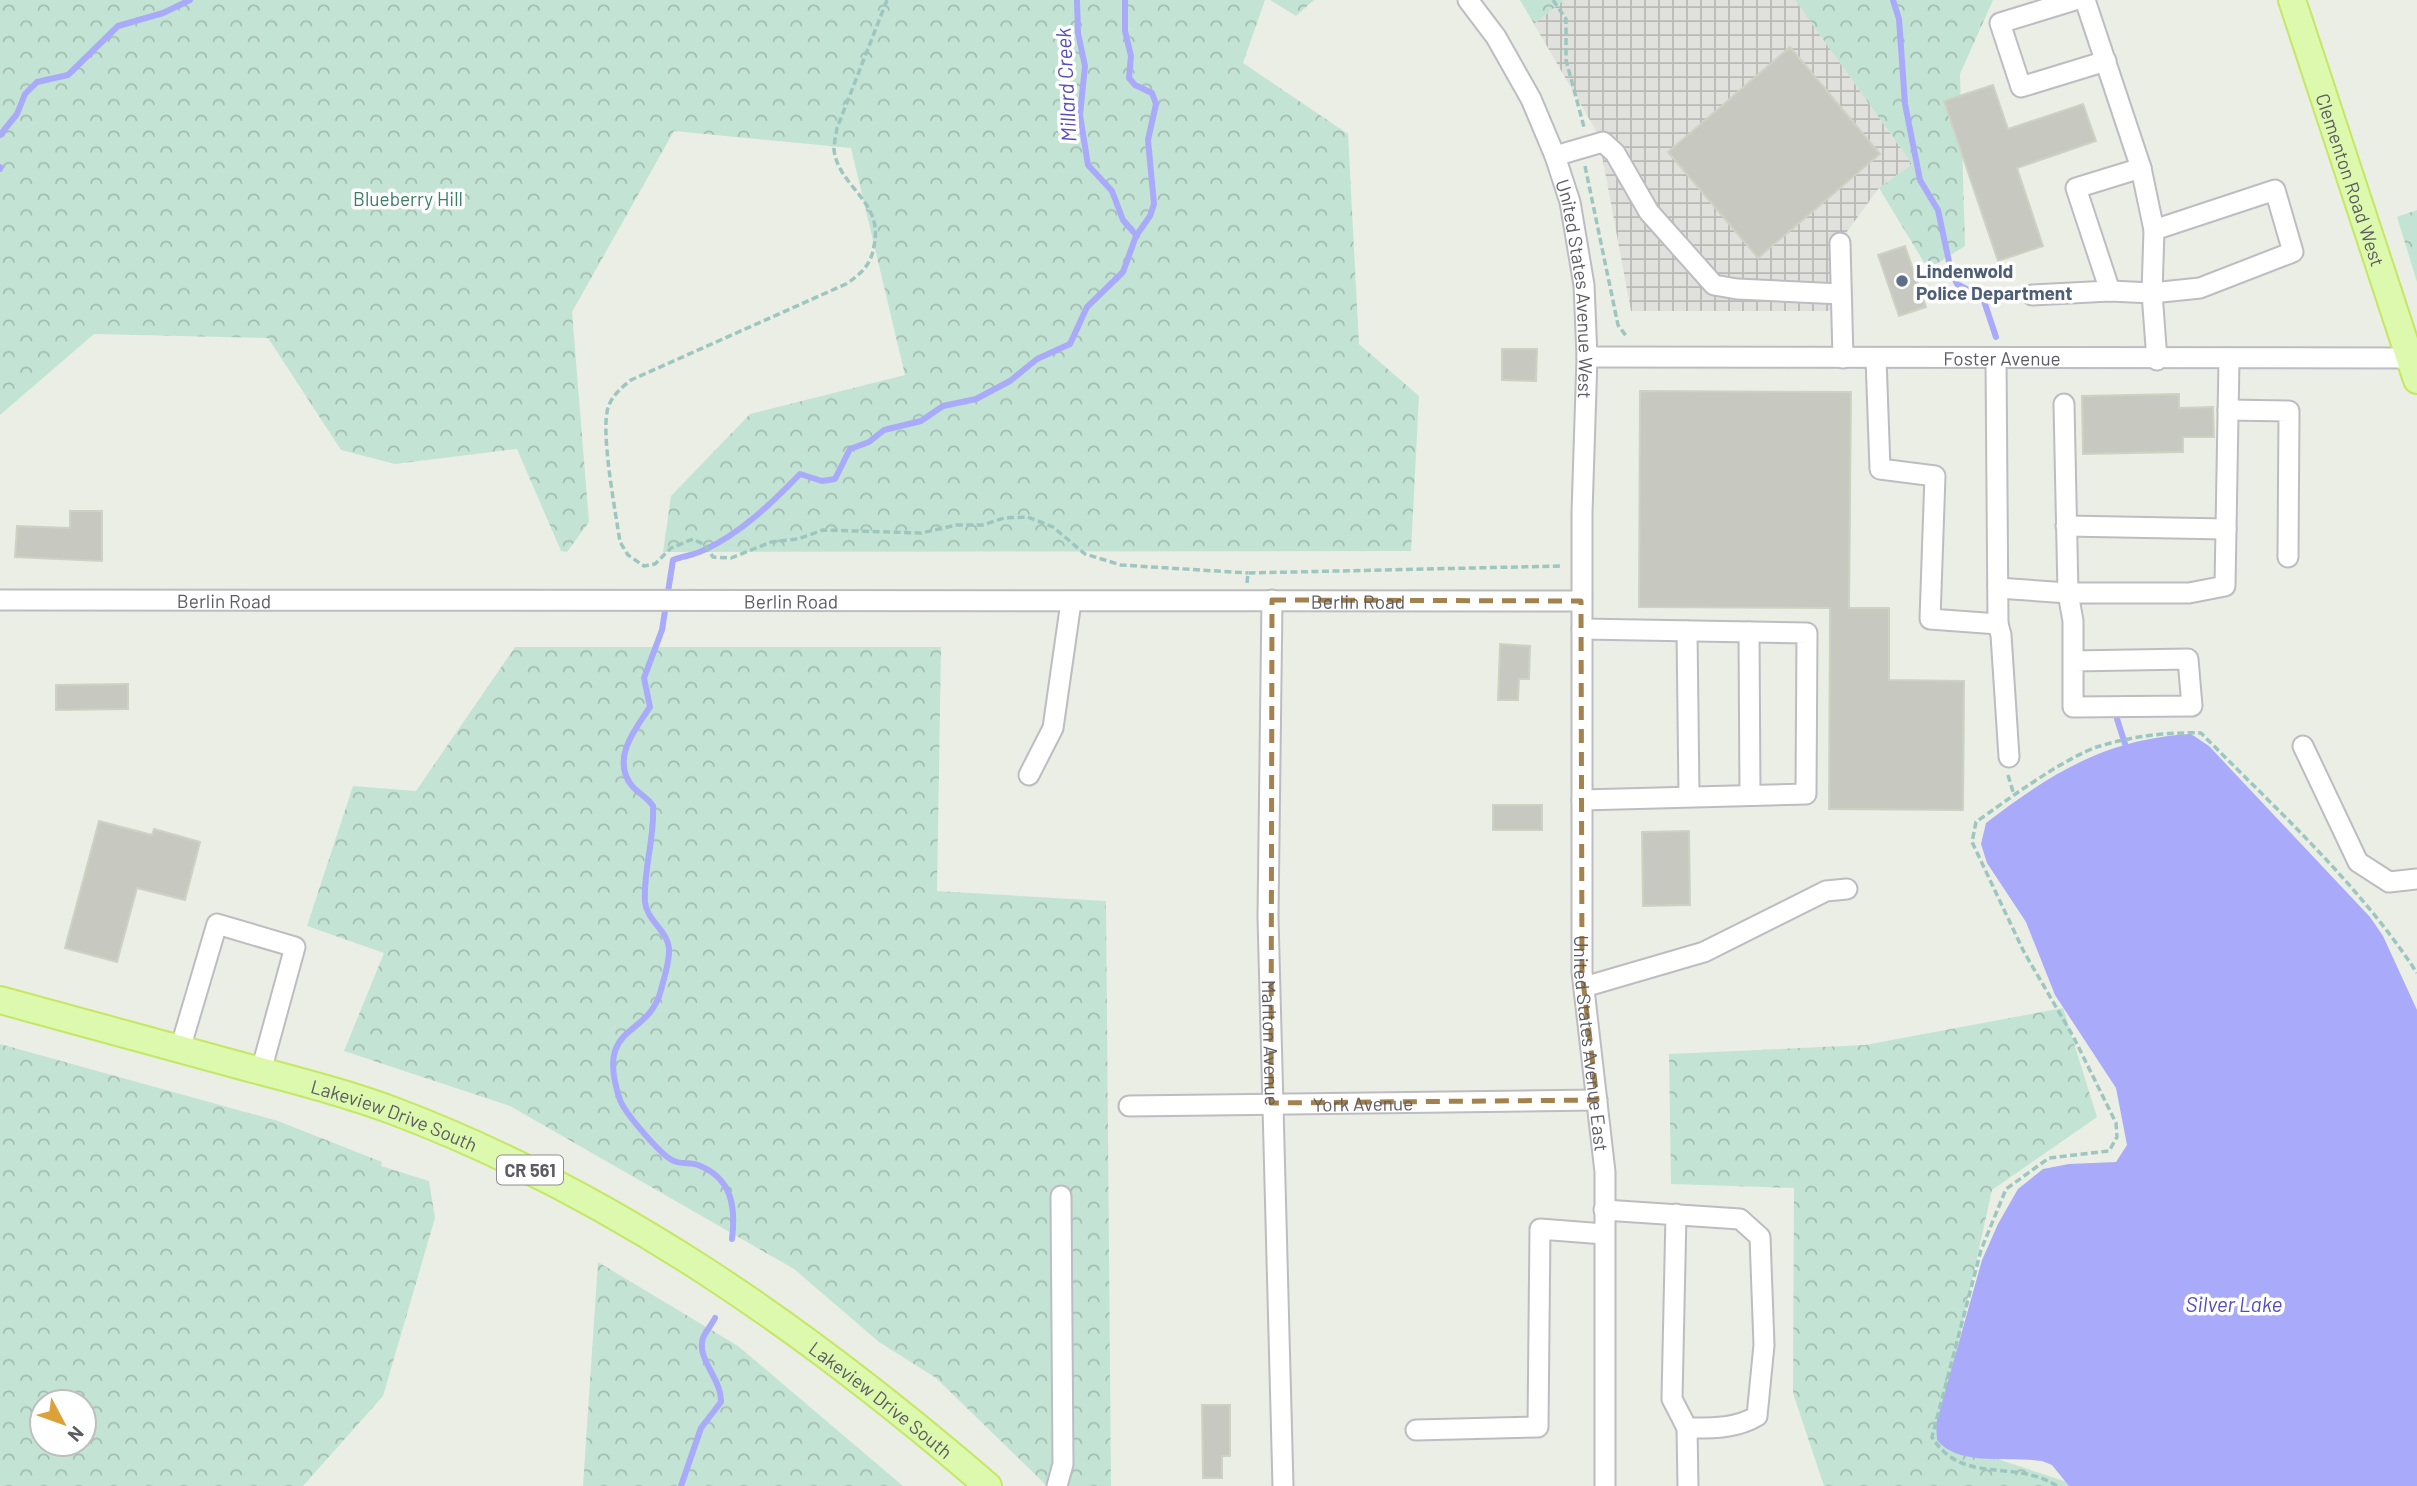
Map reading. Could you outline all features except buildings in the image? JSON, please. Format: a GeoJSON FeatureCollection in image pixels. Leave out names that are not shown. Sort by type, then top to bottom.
{"type":"FeatureCollection","features":[{"type":"Feature","properties":{"kind":"main road","name":"Clementon Road West"},"geometry":{"type":"LineString","coordinates":[[2292,0],[2415,365]]}},
{"type":"Feature","properties":{"kind":"main road","name":"Lakeview Drive South"},"geometry":{"type":"LineString","coordinates":[[0,1000],[261,1071],[392,1110],[507,1157],[573,1191],[710,1272],[802,1334],[905,1414],[988,1486]]}},
{"type":"Feature","properties":{"kind":"street","name":"United States Avenue West"},"geometry":{"type":"LineString","coordinates":[[1468,0],[1496,37],[1531,99],[1555,156],[1570,202],[1584,285],[1587,357],[1581,601]]}},
{"type":"Feature","properties":{"kind":"street"},"geometry":{"type":"LineString","coordinates":[[2075,0],[2000,23],[2021,87],[2106,61]]}},
{"type":"Feature","properties":{"kind":"street"},"geometry":{"type":"LineString","coordinates":[[2085,0],[2141,168],[2154,230],[2152,293],[2157,360]]}},
{"type":"Feature","properties":{"kind":"street"},"geometry":{"type":"LineString","coordinates":[[1555,156],[1603,142],[1615,153],[1650,212],[1714,285],[1737,289],[1841,294]]}},
{"type":"Feature","properties":{"kind":"street"},"geometry":{"type":"LineString","coordinates":[[2110,291],[2076,188],[2141,168]]}},
{"type":"Feature","properties":{"kind":"street"},"geometry":{"type":"LineString","coordinates":[[2032,295],[2110,291],[2152,293],[2200,288],[2293,252],[2275,190],[2154,230]]}},
{"type":"Feature","properties":{"kind":"street"},"geometry":{"type":"LineString","coordinates":[[1840,243],[1843,358]]}},
{"type":"Feature","properties":{"kind":"street","name":"Foster Avenue"},"geometry":{"type":"LineString","coordinates":[[1587,357],[2229,360],[2415,365]]}},
{"type":"Feature","properties":{"kind":"street"},"geometry":{"type":"LineString","coordinates":[[1876,358],[1880,470],[1935,476],[1930,619],[1998,624]]}},
{"type":"Feature","properties":{"kind":"street"},"geometry":{"type":"LineString","coordinates":[[1996,359],[1998,624],[2007,760]]}},
{"type":"Feature","properties":{"kind":"street"},"geometry":{"type":"LineString","coordinates":[[1998,588],[2068,593],[2189,593],[2225,586],[2229,360]]}},
{"type":"Feature","properties":{"kind":"street"},"geometry":{"type":"LineString","coordinates":[[2064,404],[2068,593],[2073,621],[2073,662],[2073,706],[2192,706],[2188,659],[2073,662]]}},
{"type":"Feature","properties":{"kind":"street"},"geometry":{"type":"LineString","coordinates":[[2228,410],[2289,411],[2288,557]]}},
{"type":"Feature","properties":{"kind":"street"},"geometry":{"type":"LineString","coordinates":[[2066,526],[2226,529]]}},
{"type":"Feature","properties":{"kind":"street","name":"Berlin Road"},"geometry":{"type":"LineString","coordinates":[[0,600],[1581,601]]}},
{"type":"Feature","properties":{"kind":"street","name":"Marlton Avenue"},"geometry":{"type":"LineString","coordinates":[[1272,600],[1268,918],[1283,1486]]}},
{"type":"Feature","properties":{"kind":"street","name":"United States Avenue East"},"geometry":{"type":"LineString","coordinates":[[1581,601],[1584,987],[1605,1172],[1605,1486]]}},
{"type":"Feature","properties":{"kind":"street"},"geometry":{"type":"LineString","coordinates":[[1029,775],[1053,728],[1071,602]]}},
{"type":"Feature","properties":{"kind":"street"},"geometry":{"type":"LineString","coordinates":[[1581,629],[1807,634],[1806,793],[1582,800]]}},
{"type":"Feature","properties":{"kind":"street"},"geometry":{"type":"LineString","coordinates":[[1687,631],[1689,795]]}},
{"type":"Feature","properties":{"kind":"street"},"geometry":{"type":"LineString","coordinates":[[1749,632],[1750,795]]}},
{"type":"Feature","properties":{"kind":"street"},"geometry":{"type":"LineString","coordinates":[[2303,746],[2358,862],[2389,882],[2417,879]]}},
{"type":"Feature","properties":{"kind":"street"},"geometry":{"type":"LineString","coordinates":[[1584,987],[1704,952],[1826,891],[1847,889]]}},
{"type":"Feature","properties":{"kind":"street"},"geometry":{"type":"LineString","coordinates":[[180,1049],[217,924],[295,947],[261,1071]]}},
{"type":"Feature","properties":{"kind":"street","name":"York Avenue"},"geometry":{"type":"LineString","coordinates":[[1129,1106],[1597,1100]]}},
{"type":"Feature","properties":{"kind":"street"},"geometry":{"type":"LineString","coordinates":[[1057,1486],[1063,1464],[1061,1196]]}},
{"type":"Feature","properties":{"kind":"street"},"geometry":{"type":"LineString","coordinates":[[1604,1210],[1740,1219],[1760,1237],[1764,1345],[1757,1416],[1746,1423],[1717,1428],[1687,1428]]}},
{"type":"Feature","properties":{"kind":"street"},"geometry":{"type":"LineString","coordinates":[[1676,1214],[1672,1399],[1687,1428],[1688,1486]]}},
{"type":"Feature","properties":{"kind":"street"},"geometry":{"type":"LineString","coordinates":[[1416,1430],[1538,1427],[1540,1229],[1604,1234]]}},
{"type":"Feature","properties":{"kind":"path"},"geometry":{"type":"LineString","coordinates":[[887,0],[837,128],[834,150],[848,177],[874,214],[877,234],[869,264],[846,284],[631,380],[608,406],[606,429],[620,542],[628,555],[644,566],[655,564],[671,548],[693,539],[705,545],[713,557],[731,558],[771,542],[798,539],[823,530],[921,533],[957,525],[983,525],[1004,518],[1028,517],[1053,527],[1085,554],[1121,565],[1248,573],[1582,565]]}},
{"type":"Feature","properties":{"kind":"path"},"geometry":{"type":"LineString","coordinates":[[1247,600],[1248,573]]}},
{"type":"Feature","properties":{"kind":"path"},"geometry":{"type":"LineString","coordinates":[[2057,1486],[2028,1474],[1964,1468],[1942,1453],[1932,1437],[1982,1250],[2006,1189],[2049,1158],[2109,1152],[2117,1137],[2116,1124],[2107,1103],[2073,1036],[2024,953],[1972,842],[1976,822],[2014,795],[2098,747],[2164,732],[2201,733],[2333,869],[2399,946],[2417,973]]}},
{"type":"Feature","properties":{"kind":"path"},"geometry":{"type":"LineString","coordinates":[[2007,760],[2014,795]]}},
{"type":"Feature","properties":{"kind":"highlighted area"},"geometry":{"type":"Polygon","coordinates":[[[1272,600],[1581,601],[1582,972],[1597,1100],[1271,1103],[1272,600]]]}},
{"type":"Feature","properties":{"kind":"shaded area"},"geometry":{"type":"Polygon","coordinates":[[[1564,0],[1795,0],[1912,164],[1879,188],[1835,248],[1839,311],[1631,311],[1598,134],[1534,24],[1564,0]]]}},
{"type":"Feature","properties":{"kind":"green space","name":"Blueberry Hill"},"geometry":{"type":"Polygon","coordinates":[[[0,0],[1265,0],[1243,63],[1348,134],[1359,344],[1419,396],[1411,551],[663,552],[671,496],[750,414],[905,375],[851,148],[674,131],[572,312],[589,522],[567,552],[561,551],[517,449],[395,464],[341,450],[268,338],[94,334],[0,415],[0,0]]]}},
{"type":"Feature","properties":{"kind":"green space"},"geometry":{"type":"Polygon","coordinates":[[[1270,0],[1314,0],[1296,16],[1270,0]]]}},
{"type":"Feature","properties":{"kind":"green space"},"geometry":{"type":"Polygon","coordinates":[[[1520,0],[1564,0],[1534,24],[1520,0]]]}},
{"type":"Feature","properties":{"kind":"green space"},"geometry":{"type":"Polygon","coordinates":[[[1795,0],[1993,0],[1960,74],[1965,246],[1928,269],[1879,188],[1912,164],[1795,0]]]}},
{"type":"Feature","properties":{"kind":"green space"},"geometry":{"type":"Polygon","coordinates":[[[2417,210],[2417,282],[2397,217],[2417,210]]]}},
{"type":"Feature","properties":{"kind":"green space"},"geometry":{"type":"Polygon","coordinates":[[[515,647],[941,647],[937,891],[1106,901],[1111,1486],[1047,1486],[936,1378],[879,1342],[794,1269],[510,1106],[344,1051],[384,953],[307,926],[353,786],[416,791],[515,647]]]}},
{"type":"Feature","properties":{"kind":"green space"},"geometry":{"type":"Polygon","coordinates":[[[2063,1008],[2097,1117],[1992,1190],[1937,1439],[2067,1482],[2069,1486],[1824,1486],[1793,1393],[1794,1188],[1671,1184],[1669,1054],[1865,1045],[2063,1008]]]}},
{"type":"Feature","properties":{"kind":"green space"},"geometry":{"type":"Polygon","coordinates":[[[0,1044],[278,1121],[382,1162],[381,1166],[429,1181],[435,1218],[383,1396],[303,1486],[0,1486],[0,1044]]]}},
{"type":"Feature","properties":{"kind":"green space"},"geometry":{"type":"Polygon","coordinates":[[[598,1262],[738,1346],[903,1486],[583,1486],[598,1262]]]}},
{"type":"Feature","properties":{"kind":"water","name":"Silver Lake"},"geometry":{"type":"Polygon","coordinates":[[[2191,734],[2209,746],[2370,917],[2383,936],[2417,1010],[2417,1486],[2069,1486],[2052,1465],[2042,1461],[1971,1457],[1946,1448],[1937,1440],[1936,1424],[1982,1260],[2018,1189],[2043,1169],[2069,1164],[2116,1162],[2127,1145],[2116,1088],[2055,995],[2026,922],[1987,863],[1981,844],[1986,823],[2034,788],[2082,761],[2133,743],[2191,734]]]}},
{"type":"Feature","properties":{"kind":"waterway"},"geometry":{"type":"LineString","coordinates":[[0,135],[17,114],[25,94],[37,82],[68,75],[118,26],[163,13],[190,0]]}},
{"type":"Feature","properties":{"kind":"waterway","name":"Millard Creek"},"geometry":{"type":"LineString","coordinates":[[1077,0],[1078,33],[1085,66],[1080,115],[1088,165],[1112,191],[1123,220],[1137,236]]}},
{"type":"Feature","properties":{"kind":"waterway","name":"Millard Creek"},"geometry":{"type":"LineString","coordinates":[[732,1239],[732,1205],[725,1186],[709,1171],[695,1164],[675,1162],[660,1150],[623,1106],[614,1075],[614,1057],[618,1044],[654,1006],[669,958],[665,936],[649,915],[645,902],[653,806],[630,783],[624,763],[628,743],[650,707],[644,678],[662,630],[673,560],[700,552],[730,535],[767,506],[800,474],[822,481],[835,479],[850,449],[869,442],[884,430],[921,421],[943,406],[976,399],[1010,381],[1037,359],[1070,344],[1087,307],[1123,272],[1136,236],[1150,216],[1154,204],[1148,140],[1156,104],[1152,93],[1135,85],[1129,78],[1131,56],[1125,31],[1125,0]]}},
{"type":"Feature","properties":{"kind":"waterway"},"geometry":{"type":"LineString","coordinates":[[1893,0],[1899,19],[1905,104],[1920,180],[1938,210],[1951,271],[1957,284],[1983,298],[1996,337]]}},
{"type":"Feature","properties":{"kind":"waterway"},"geometry":{"type":"LineString","coordinates":[[2117,719],[2127,750]]}},
{"type":"Feature","properties":{"kind":"waterway","name":"Millard Creek"},"geometry":{"type":"LineString","coordinates":[[681,1486],[701,1428],[721,1402],[718,1385],[703,1354],[702,1346],[703,1338],[715,1318]]}},
{"type":"Feature","properties":{"kind":"place","name":"Lindenwold Police Department"},"geometry":{"type":"Point","coordinates":[1902,281]}}]}
